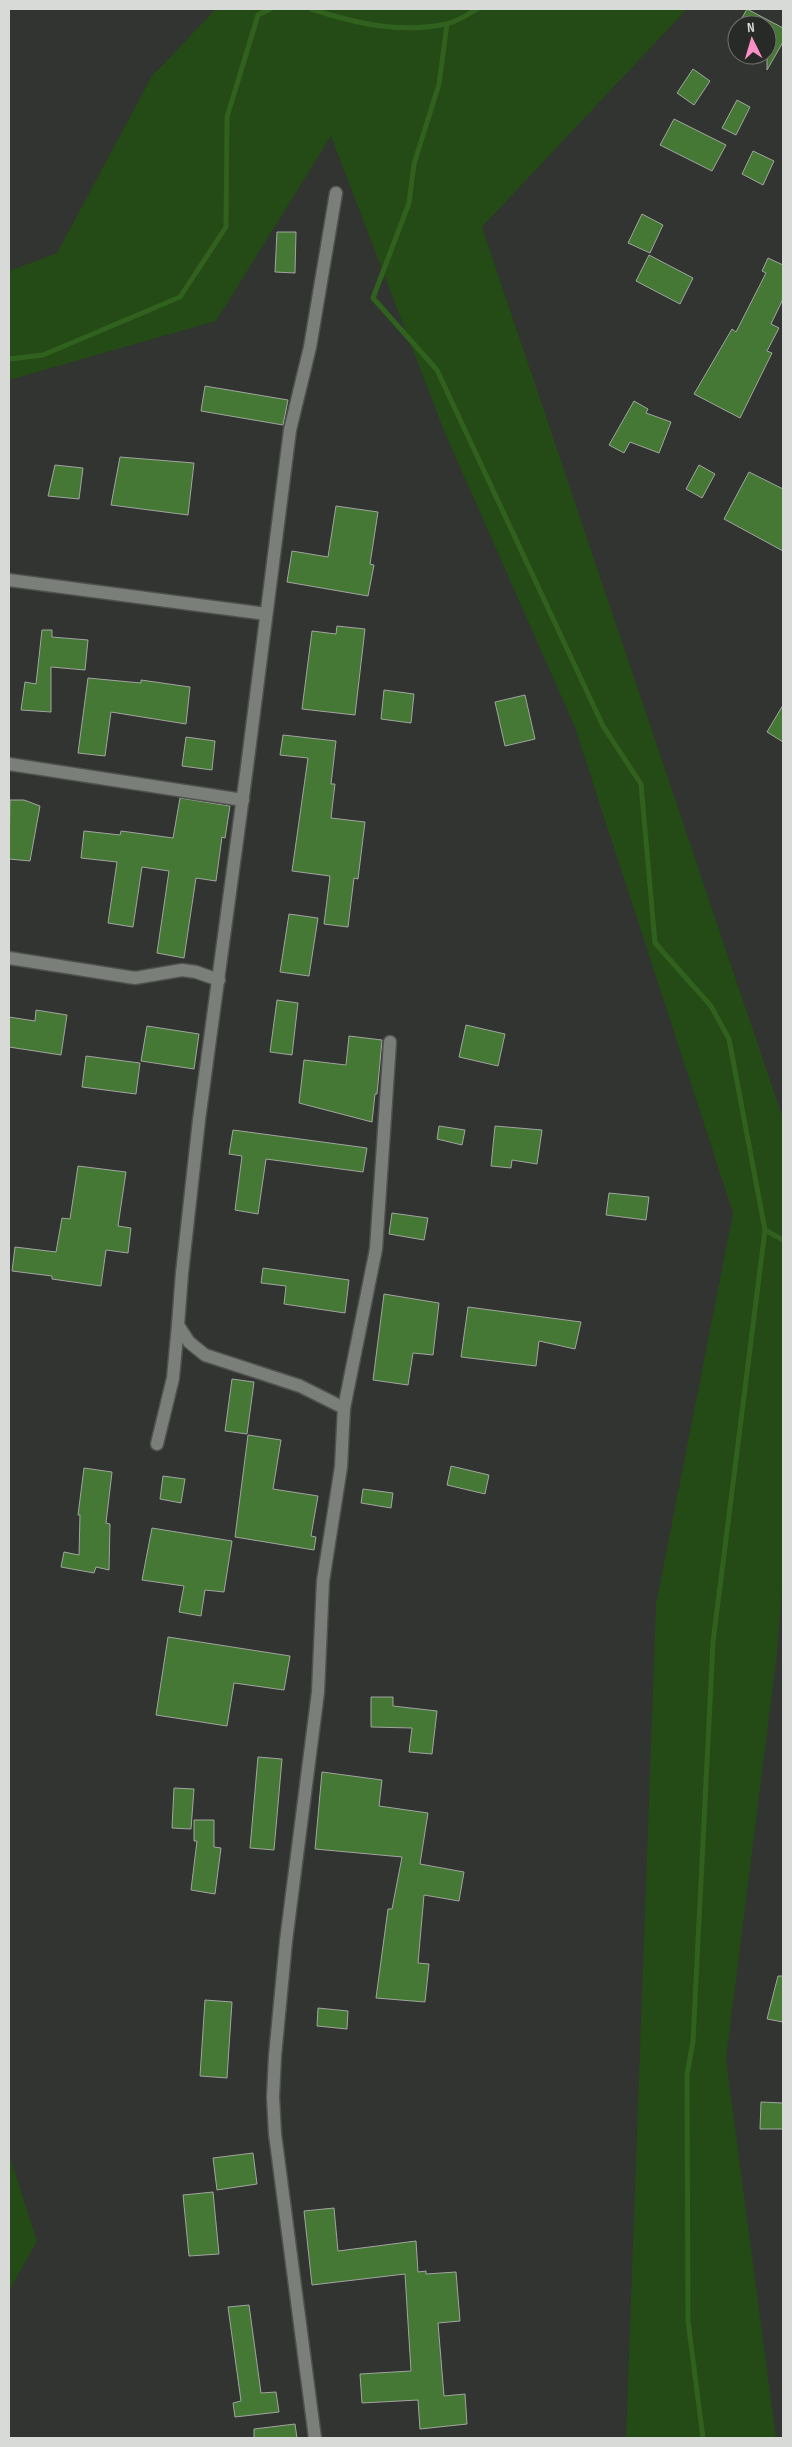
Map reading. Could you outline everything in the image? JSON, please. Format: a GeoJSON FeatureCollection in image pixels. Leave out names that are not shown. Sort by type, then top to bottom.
{"type":"FeatureCollection","features":[{"type":"Feature","properties":{"kind":"street"},"geometry":{"type":"LineString","coordinates":[[157,1444],[172,1385],[179,1301],[195,1158],[292,415],[310,347],[336,193]]}},
{"type":"Feature","properties":{"kind":"street"},"geometry":{"type":"LineString","coordinates":[[9,580],[266,614]]}},
{"type":"Feature","properties":{"kind":"street"},"geometry":{"type":"LineString","coordinates":[[9,764],[243,800]]}},
{"type":"Feature","properties":{"kind":"street"},"geometry":{"type":"LineString","coordinates":[[9,958],[135,978],[182,970],[196,972],[218,980]]}},
{"type":"Feature","properties":{"kind":"street"},"geometry":{"type":"LineString","coordinates":[[315,2438],[275,2134],[273,2097],[275,2056],[286,1941],[318,1692],[322,1590],[326,1551],[341,1467],[344,1408],[376,1249],[390,1042]]}},
{"type":"Feature","properties":{"kind":"street"},"geometry":{"type":"LineString","coordinates":[[178,1325],[189,1342],[205,1355],[300,1386],[344,1408]]}},
{"type":"Feature","properties":{"kind":"green space"},"geometry":{"type":"Polygon","coordinates":[[[216,9],[687,9],[482,227],[783,1119],[783,1577],[777,1654],[726,2059],[776,2438],[626,2438],[656,1604],[733,1213],[574,725],[444,431],[331,136],[216,321],[9,380],[9,271],[57,253],[152,76],[216,9]]]}},
{"type":"Feature","properties":{"kind":"green space"},"geometry":{"type":"Polygon","coordinates":[[[9,2154],[37,2241],[9,2291],[9,2154]]]}},
{"type":"Feature","properties":{"kind":"building"},"geometry":{"type":"Polygon","coordinates":[[[747,9],[758,15],[744,15],[747,9]]]}},
{"type":"Feature","properties":{"kind":"building"},"geometry":{"type":"Polygon","coordinates":[[[777,25],[783,28],[783,42],[777,52],[777,25]]]}},
{"type":"Feature","properties":{"kind":"building"},"geometry":{"type":"Polygon","coordinates":[[[693,69],[710,81],[694,105],[677,93],[693,69]]]}},
{"type":"Feature","properties":{"kind":"building"},"geometry":{"type":"Polygon","coordinates":[[[737,100],[750,107],[736,135],[722,128],[737,100]]]}},
{"type":"Feature","properties":{"kind":"building"},"geometry":{"type":"Polygon","coordinates":[[[674,119],[726,145],[712,171],[660,145],[674,119]]]}},
{"type":"Feature","properties":{"kind":"building"},"geometry":{"type":"Polygon","coordinates":[[[753,151],[774,161],[763,185],[742,174],[753,151]]]}},
{"type":"Feature","properties":{"kind":"building"},"geometry":{"type":"Polygon","coordinates":[[[642,214],[663,225],[650,253],[628,243],[642,214]]]}},
{"type":"Feature","properties":{"kind":"building"},"geometry":{"type":"Polygon","coordinates":[[[277,232],[296,232],[295,273],[275,272],[277,232]]]}},
{"type":"Feature","properties":{"kind":"building"},"geometry":{"type":"Polygon","coordinates":[[[649,255],[693,278],[680,304],[636,281],[649,255]]]}},
{"type":"Feature","properties":{"kind":"building"},"geometry":{"type":"Polygon","coordinates":[[[768,258],[783,265],[783,299],[771,324],[779,328],[767,351],[772,353],[740,418],[694,394],[732,329],[736,332],[766,273],[762,271],[768,258]]]}},
{"type":"Feature","properties":{"kind":"building"},"geometry":{"type":"Polygon","coordinates":[[[205,386],[288,400],[283,425],[201,411],[205,386]]]}},
{"type":"Feature","properties":{"kind":"building"},"geometry":{"type":"Polygon","coordinates":[[[634,401],[648,409],[646,413],[671,422],[659,453],[630,442],[624,453],[609,445],[634,401]]]}},
{"type":"Feature","properties":{"kind":"building"},"geometry":{"type":"Polygon","coordinates":[[[120,457],[194,463],[188,515],[111,505],[120,457]]]}},
{"type":"Feature","properties":{"kind":"building"},"geometry":{"type":"Polygon","coordinates":[[[55,465],[83,468],[79,499],[48,496],[55,465]]]}},
{"type":"Feature","properties":{"kind":"building"},"geometry":{"type":"Polygon","coordinates":[[[699,465],[715,474],[702,498],[686,489],[699,465]]]}},
{"type":"Feature","properties":{"kind":"building"},"geometry":{"type":"Polygon","coordinates":[[[749,472],[783,489],[783,551],[724,519],[749,472]]]}},
{"type":"Feature","properties":{"kind":"building"},"geometry":{"type":"Polygon","coordinates":[[[336,506],[378,512],[370,564],[374,565],[368,596],[287,582],[292,551],[328,557],[336,506]]]}},
{"type":"Feature","properties":{"kind":"building"},"geometry":{"type":"Polygon","coordinates":[[[337,626],[365,629],[355,715],[302,709],[312,631],[336,634],[337,626]]]}},
{"type":"Feature","properties":{"kind":"building"},"geometry":{"type":"Polygon","coordinates":[[[42,630],[52,630],[52,637],[88,640],[85,670],[51,667],[51,712],[21,710],[25,682],[36,684],[42,630]]]}},
{"type":"Feature","properties":{"kind":"building"},"geometry":{"type":"Polygon","coordinates":[[[88,678],[141,683],[141,680],[190,687],[186,724],[111,712],[105,756],[78,753],[88,678]]]}},
{"type":"Feature","properties":{"kind":"building"},"geometry":{"type":"Polygon","coordinates":[[[384,690],[414,694],[411,723],[381,719],[384,690]]]}},
{"type":"Feature","properties":{"kind":"building"},"geometry":{"type":"Polygon","coordinates":[[[525,695],[535,739],[505,746],[495,702],[525,695]]]}},
{"type":"Feature","properties":{"kind":"building"},"geometry":{"type":"Polygon","coordinates":[[[783,705],[783,742],[767,732],[783,705]]]}},
{"type":"Feature","properties":{"kind":"building"},"geometry":{"type":"Polygon","coordinates":[[[283,735],[336,741],[331,784],[335,784],[331,818],[365,822],[358,879],[354,878],[348,927],[324,924],[330,876],[292,871],[308,758],[280,755],[283,735]]]}},
{"type":"Feature","properties":{"kind":"building"},"geometry":{"type":"Polygon","coordinates":[[[186,737],[215,741],[212,770],[182,766],[186,737]]]}},
{"type":"Feature","properties":{"kind":"building"},"geometry":{"type":"Polygon","coordinates":[[[180,798],[230,806],[225,838],[222,837],[216,881],[196,878],[184,958],[157,953],[169,871],[142,867],[133,927],[108,923],[117,862],[81,858],[84,831],[120,835],[121,831],[173,838],[180,798]]]}},
{"type":"Feature","properties":{"kind":"building"},"geometry":{"type":"Polygon","coordinates":[[[10,800],[24,800],[40,806],[30,861],[9,859],[10,800]]]}},
{"type":"Feature","properties":{"kind":"building"},"geometry":{"type":"Polygon","coordinates":[[[289,914],[318,918],[309,976],[280,972],[289,914]]]}},
{"type":"Feature","properties":{"kind":"building"},"geometry":{"type":"Polygon","coordinates":[[[277,1000],[298,1003],[292,1055],[270,1052],[277,1000]]]}},
{"type":"Feature","properties":{"kind":"building"},"geometry":{"type":"Polygon","coordinates":[[[36,1010],[67,1015],[61,1055],[9,1047],[9,1017],[35,1021],[36,1010]]]}},
{"type":"Feature","properties":{"kind":"building"},"geometry":{"type":"Polygon","coordinates":[[[466,1025],[505,1034],[498,1066],[459,1057],[466,1025]]]}},
{"type":"Feature","properties":{"kind":"building"},"geometry":{"type":"Polygon","coordinates":[[[147,1026],[199,1034],[194,1069],[141,1061],[147,1026]]]}},
{"type":"Feature","properties":{"kind":"building"},"geometry":{"type":"Polygon","coordinates":[[[349,1036],[382,1040],[377,1094],[375,1094],[372,1122],[299,1103],[304,1060],[346,1065],[349,1036]]]}},
{"type":"Feature","properties":{"kind":"building"},"geometry":{"type":"Polygon","coordinates":[[[86,1056],[140,1063],[136,1094],[82,1087],[86,1056]]]}},
{"type":"Feature","properties":{"kind":"building"},"geometry":{"type":"Polygon","coordinates":[[[439,1126],[465,1130],[462,1145],[437,1139],[439,1126]]]}},
{"type":"Feature","properties":{"kind":"building"},"geometry":{"type":"Polygon","coordinates":[[[495,1126],[542,1130],[537,1164],[512,1160],[511,1168],[491,1166],[495,1126]]]}},
{"type":"Feature","properties":{"kind":"building"},"geometry":{"type":"Polygon","coordinates":[[[233,1130],[367,1148],[363,1172],[266,1159],[258,1214],[235,1210],[242,1156],[229,1154],[233,1130]]]}},
{"type":"Feature","properties":{"kind":"building"},"geometry":{"type":"Polygon","coordinates":[[[78,1166],[126,1172],[118,1226],[131,1228],[128,1253],[106,1250],[101,1286],[52,1279],[52,1276],[12,1271],[15,1247],[56,1252],[62,1218],[70,1219],[78,1166]]]}},
{"type":"Feature","properties":{"kind":"building"},"geometry":{"type":"Polygon","coordinates":[[[609,1193],[649,1197],[646,1220],[606,1215],[609,1193]]]}},
{"type":"Feature","properties":{"kind":"building"},"geometry":{"type":"Polygon","coordinates":[[[392,1213],[428,1218],[424,1240],[389,1234],[392,1213]]]}},
{"type":"Feature","properties":{"kind":"building"},"geometry":{"type":"Polygon","coordinates":[[[263,1268],[349,1280],[345,1313],[284,1304],[286,1286],[261,1283],[263,1268]]]}},
{"type":"Feature","properties":{"kind":"building"},"geometry":{"type":"Polygon","coordinates":[[[384,1294],[439,1303],[433,1355],[413,1353],[408,1385],[373,1380],[384,1294]]]}},
{"type":"Feature","properties":{"kind":"building"},"geometry":{"type":"Polygon","coordinates":[[[468,1307],[581,1322],[575,1349],[539,1341],[536,1366],[461,1357],[468,1307]]]}},
{"type":"Feature","properties":{"kind":"building"},"geometry":{"type":"Polygon","coordinates":[[[232,1379],[254,1382],[247,1434],[225,1431],[232,1379]]]}},
{"type":"Feature","properties":{"kind":"building"},"geometry":{"type":"Polygon","coordinates":[[[248,1435],[281,1440],[273,1489],[318,1496],[311,1536],[316,1537],[314,1550],[235,1537],[248,1435]]]}},
{"type":"Feature","properties":{"kind":"building"},"geometry":{"type":"Polygon","coordinates":[[[451,1466],[489,1475],[485,1494],[447,1485],[451,1466]]]}},
{"type":"Feature","properties":{"kind":"building"},"geometry":{"type":"Polygon","coordinates":[[[84,1468],[112,1472],[106,1523],[110,1524],[109,1570],[96,1567],[94,1573],[61,1567],[64,1552],[79,1555],[80,1515],[78,1515],[84,1468]]]}},
{"type":"Feature","properties":{"kind":"building"},"geometry":{"type":"Polygon","coordinates":[[[163,1476],[185,1479],[181,1503],[160,1499],[163,1476]]]}},
{"type":"Feature","properties":{"kind":"building"},"geometry":{"type":"Polygon","coordinates":[[[363,1489],[393,1493],[391,1508],[361,1503],[363,1489]]]}},
{"type":"Feature","properties":{"kind":"building"},"geometry":{"type":"Polygon","coordinates":[[[152,1528],[232,1541],[224,1592],[205,1590],[201,1616],[179,1612],[184,1586],[142,1580],[152,1528]]]}},
{"type":"Feature","properties":{"kind":"building"},"geometry":{"type":"Polygon","coordinates":[[[168,1637],[290,1656],[284,1690],[234,1683],[227,1726],[156,1715],[168,1637]]]}},
{"type":"Feature","properties":{"kind":"building"},"geometry":{"type":"Polygon","coordinates":[[[371,1697],[393,1697],[393,1706],[437,1711],[432,1754],[409,1752],[412,1728],[371,1727],[371,1697]]]}},
{"type":"Feature","properties":{"kind":"building"},"geometry":{"type":"Polygon","coordinates":[[[258,1757],[282,1759],[274,1850],[250,1848],[258,1757]]]}},
{"type":"Feature","properties":{"kind":"building"},"geometry":{"type":"Polygon","coordinates":[[[322,1772],[382,1780],[379,1806],[428,1813],[420,1864],[464,1872],[459,1901],[424,1895],[418,1963],[429,1964],[425,2002],[376,1998],[388,1909],[392,1909],[402,1857],[315,1849],[322,1772]]]}},
{"type":"Feature","properties":{"kind":"building"},"geometry":{"type":"Polygon","coordinates":[[[174,1788],[194,1789],[191,1829],[172,1828],[174,1788]]]}},
{"type":"Feature","properties":{"kind":"building"},"geometry":{"type":"Polygon","coordinates":[[[194,1820],[214,1820],[214,1847],[221,1848],[215,1894],[191,1890],[197,1841],[194,1841],[194,1820]]]}},
{"type":"Feature","properties":{"kind":"building"},"geometry":{"type":"Polygon","coordinates":[[[778,1976],[783,1976],[783,2022],[767,2019],[778,1976]]]}},
{"type":"Feature","properties":{"kind":"building"},"geometry":{"type":"Polygon","coordinates":[[[205,2000],[232,2002],[227,2078],[200,2076],[205,2000]]]}},
{"type":"Feature","properties":{"kind":"building"},"geometry":{"type":"Polygon","coordinates":[[[318,2008],[348,2011],[347,2029],[317,2026],[318,2008]]]}},
{"type":"Feature","properties":{"kind":"building"},"geometry":{"type":"Polygon","coordinates":[[[761,2102],[783,2103],[783,2129],[760,2129],[761,2102]]]}},
{"type":"Feature","properties":{"kind":"building"},"geometry":{"type":"Polygon","coordinates":[[[253,2153],[257,2184],[217,2190],[213,2158],[253,2153]]]}},
{"type":"Feature","properties":{"kind":"building"},"geometry":{"type":"Polygon","coordinates":[[[213,2192],[219,2254],[189,2256],[183,2195],[213,2192]]]}},
{"type":"Feature","properties":{"kind":"building"},"geometry":{"type":"Polygon","coordinates":[[[334,2208],[338,2251],[416,2241],[418,2272],[426,2271],[426,2274],[456,2272],[460,2321],[438,2323],[444,2396],[465,2394],[467,2424],[420,2429],[418,2400],[362,2403],[360,2374],[411,2371],[405,2274],[312,2285],[304,2211],[334,2208]]]}},
{"type":"Feature","properties":{"kind":"building"},"geometry":{"type":"Polygon","coordinates":[[[249,2305],[261,2393],[276,2392],[279,2412],[235,2417],[233,2403],[241,2401],[228,2307],[249,2305]]]}},
{"type":"Feature","properties":{"kind":"building"},"geometry":{"type":"Polygon","coordinates":[[[295,2424],[297,2438],[254,2438],[254,2429],[295,2424]]]}},
{"type":"Feature","properties":{"kind":"waterway"},"geometry":{"type":"LineString","coordinates":[[9,359],[43,355],[180,297],[226,227],[227,117],[258,15],[270,9]]}},
{"type":"Feature","properties":{"kind":"waterway"},"geometry":{"type":"LineString","coordinates":[[311,9],[361,23],[411,28],[450,23],[477,9]]}},
{"type":"Feature","properties":{"kind":"waterway"},"geometry":{"type":"LineString","coordinates":[[447,24],[439,84],[414,164],[409,203],[373,298],[437,370],[603,726],[641,784],[655,943],[711,1006],[729,1039],[765,1230],[713,1642],[693,2041],[687,2075],[688,2321],[703,2438]]}},
{"type":"Feature","properties":{"kind":"waterway"},"geometry":{"type":"LineString","coordinates":[[765,1230],[783,1240]]}}]}
